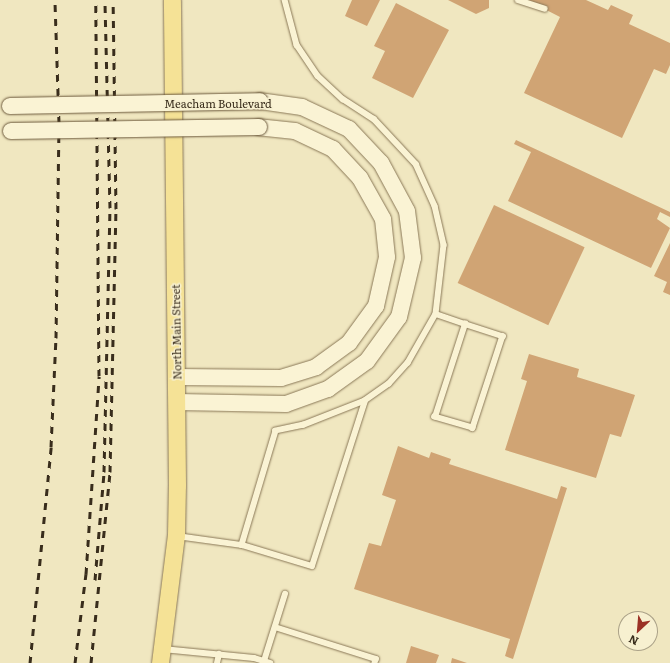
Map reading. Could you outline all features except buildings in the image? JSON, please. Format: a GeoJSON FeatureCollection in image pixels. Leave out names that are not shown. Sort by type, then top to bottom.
{"type":"FeatureCollection","features":[{"type":"Feature","properties":{"kind":"main road","name":"North Main Street"},"geometry":{"type":"LineString","coordinates":[[161,656],[176,535],[177,377],[172,0]]}},
{"type":"Feature","properties":{"kind":"main road","name":"Meacham Boulevard"},"geometry":{"type":"LineString","coordinates":[[5,106],[260,101],[302,106],[349,129],[381,163],[407,211],[413,258],[399,317],[367,361],[328,389],[286,404],[177,402]]}},
{"type":"Feature","properties":{"kind":"main road"},"geometry":{"type":"LineString","coordinates":[[5,131],[259,126],[294,131],[333,150],[360,178],[383,219],[387,257],[376,306],[349,343],[316,367],[281,378],[177,377]]}},
{"type":"Feature","properties":{"kind":"lane"},"geometry":{"type":"LineString","coordinates":[[242,546],[276,431],[304,426],[365,401],[390,384],[408,363],[436,314],[444,245],[435,206],[416,164],[374,119],[343,99],[318,76],[297,45],[285,0]]}},
{"type":"Feature","properties":{"kind":"lane"},"geometry":{"type":"LineString","coordinates":[[518,0],[545,9]]}},
{"type":"Feature","properties":{"kind":"lane"},"geometry":{"type":"LineString","coordinates":[[436,314],[503,336],[473,428],[435,417],[465,324]]}},
{"type":"Feature","properties":{"kind":"lane"},"geometry":{"type":"LineString","coordinates":[[176,535],[242,546],[312,566],[365,401]]}},
{"type":"Feature","properties":{"kind":"lane"},"geometry":{"type":"LineString","coordinates":[[161,656],[219,654],[267,662],[275,627],[285,594]]}},
{"type":"Feature","properties":{"kind":"lane"},"geometry":{"type":"LineString","coordinates":[[275,627],[376,659],[375,663]]}},
{"type":"Feature","properties":{"kind":"lane"},"geometry":{"type":"LineString","coordinates":[[217,663],[219,654]]}},
{"type":"Feature","properties":{"kind":"railway"},"geometry":{"type":"LineString","coordinates":[[30,663],[51,447],[56,338],[59,123],[55,0]]}},
{"type":"Feature","properties":{"kind":"railway"},"geometry":{"type":"LineString","coordinates":[[75,663],[86,574],[99,376],[96,0]]}},
{"type":"Feature","properties":{"kind":"railway"},"geometry":{"type":"LineString","coordinates":[[95,580],[104,472],[110,208],[105,0]]}},
{"type":"Feature","properties":{"kind":"railway"},"geometry":{"type":"LineString","coordinates":[[91,663],[110,472],[116,209],[113,0]]}}]}
